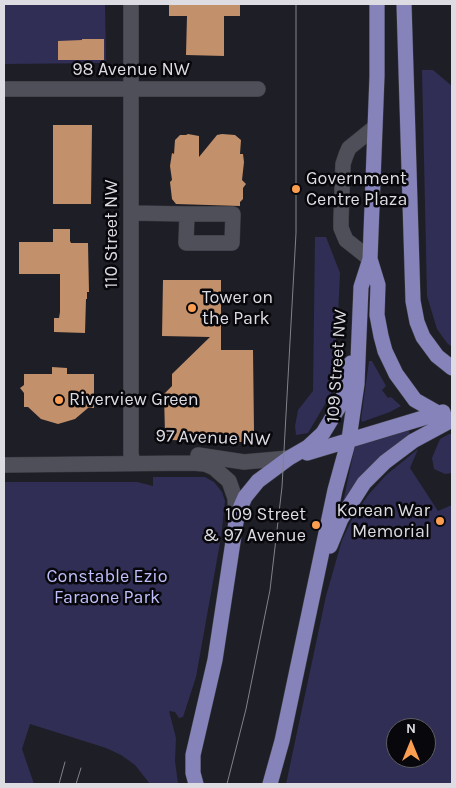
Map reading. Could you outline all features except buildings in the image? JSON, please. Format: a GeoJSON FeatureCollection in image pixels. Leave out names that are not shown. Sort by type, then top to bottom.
{"type":"FeatureCollection","features":[{"type":"Feature","properties":{"kind":"main road","name":"109 Street NW"},"geometry":{"type":"LineString","coordinates":[[271,781],[282,741],[335,490],[349,439],[358,384],[361,287],[370,259],[377,4]]}},
{"type":"Feature","properties":{"kind":"main road"},"geometry":{"type":"LineString","coordinates":[[404,4],[413,301],[417,322],[423,337],[437,356],[452,368]]}},
{"type":"Feature","properties":{"kind":"main road"},"geometry":{"type":"LineString","coordinates":[[370,259],[378,285],[377,315],[381,336],[388,356],[407,391],[415,400],[436,414],[452,418]]}},
{"type":"Feature","properties":{"kind":"main road"},"geometry":{"type":"LineString","coordinates":[[196,784],[193,766],[194,749],[215,660],[236,522],[241,506],[248,492],[264,476],[316,441],[323,433],[340,405],[345,392],[359,326]]}},
{"type":"Feature","properties":{"kind":"main road","name":"97 Avenue NW"},"geometry":{"type":"LineString","coordinates":[[289,458],[436,414]]}},
{"type":"Feature","properties":{"kind":"main road"},"geometry":{"type":"LineString","coordinates":[[317,578],[341,519],[364,483],[385,462],[413,441],[452,418]]}},
{"type":"Feature","properties":{"kind":"street","name":"110 Street NW"},"geometry":{"type":"LineString","coordinates":[[131,4],[132,458]]}},
{"type":"Feature","properties":{"kind":"street","name":"98 Avenue NW"},"geometry":{"type":"LineString","coordinates":[[4,89],[258,89]]}},
{"type":"Feature","properties":{"kind":"street"},"geometry":{"type":"LineString","coordinates":[[370,259],[346,240],[341,228],[341,219],[343,164],[346,155],[349,148],[374,126]]}},
{"type":"Feature","properties":{"kind":"street"},"geometry":{"type":"LineString","coordinates":[[131,213],[187,214]]}},
{"type":"Feature","properties":{"kind":"street","name":"97 Avenue NW"},"geometry":{"type":"LineString","coordinates":[[4,464],[193,455],[244,462],[289,458]]}},
{"type":"Feature","properties":{"kind":"street","name":"97 Avenue NW"},"geometry":{"type":"LineString","coordinates":[[132,458],[205,464],[214,468],[224,475],[233,492],[236,504],[236,522]]}},
{"type":"Feature","properties":{"kind":"green space"},"geometry":{"type":"Polygon","coordinates":[[[4,4],[105,4],[106,63],[4,64],[4,4]]]}},
{"type":"Feature","properties":{"kind":"green space"},"geometry":{"type":"Polygon","coordinates":[[[422,70],[433,70],[452,86],[452,347],[437,329],[427,296],[422,70]]]}},
{"type":"Feature","properties":{"kind":"green space"},"geometry":{"type":"Polygon","coordinates":[[[315,237],[326,237],[340,273],[331,394],[308,433],[296,435],[295,426],[298,410],[313,391],[315,237]]]}},
{"type":"Feature","properties":{"kind":"green space"},"geometry":{"type":"Polygon","coordinates":[[[369,361],[372,361],[386,386],[382,390],[388,398],[391,397],[401,406],[362,422],[361,419],[369,361]]]}},
{"type":"Feature","properties":{"kind":"green space"},"geometry":{"type":"Polygon","coordinates":[[[408,427],[410,435],[343,503],[354,450],[357,444],[408,427]]]}},
{"type":"Feature","properties":{"kind":"green space"},"geometry":{"type":"Polygon","coordinates":[[[452,434],[452,473],[445,474],[434,469],[432,458],[440,439],[452,434]]]}},
{"type":"Feature","properties":{"kind":"green space"},"geometry":{"type":"Polygon","coordinates":[[[418,449],[410,468],[438,511],[452,505],[452,784],[286,784],[326,596],[342,540],[354,515],[386,475],[418,449]]]}},
{"type":"Feature","properties":{"kind":"green space","name":"Constable Ezio Faraone Park"},"geometry":{"type":"Polygon","coordinates":[[[153,477],[205,477],[214,482],[222,492],[225,501],[221,537],[196,677],[183,717],[179,718],[175,712],[169,711],[176,738],[175,761],[178,784],[150,784],[135,765],[121,755],[106,748],[30,724],[22,749],[34,784],[4,784],[4,482],[137,482],[153,486],[153,477]]]}},
{"type":"Feature","properties":{"kind":"tram line"},"geometry":{"type":"LineString","coordinates":[[227,784],[246,709],[270,590],[282,487],[296,233],[296,4]]}},
{"type":"Feature","properties":{"kind":"tram line"},"geometry":{"type":"LineString","coordinates":[[59,784],[65,762]]}},
{"type":"Feature","properties":{"kind":"tram line"},"geometry":{"type":"LineString","coordinates":[[76,784],[81,768]]}},
{"type":"Feature","properties":{"kind":"place","name":"Government Centre Plaza"},"geometry":{"type":"Point","coordinates":[296,189]}},
{"type":"Feature","properties":{"kind":"place","name":"Tower on the Park"},"geometry":{"type":"Point","coordinates":[192,308]}},
{"type":"Feature","properties":{"kind":"place","name":"Riverview Green"},"geometry":{"type":"Point","coordinates":[59,400]}},
{"type":"Feature","properties":{"kind":"place","name":"Korean War Memorial"},"geometry":{"type":"Point","coordinates":[440,521]}},
{"type":"Feature","properties":{"kind":"place","name":"109 Street & 97 Avenue"},"geometry":{"type":"Point","coordinates":[316,525]}}]}
